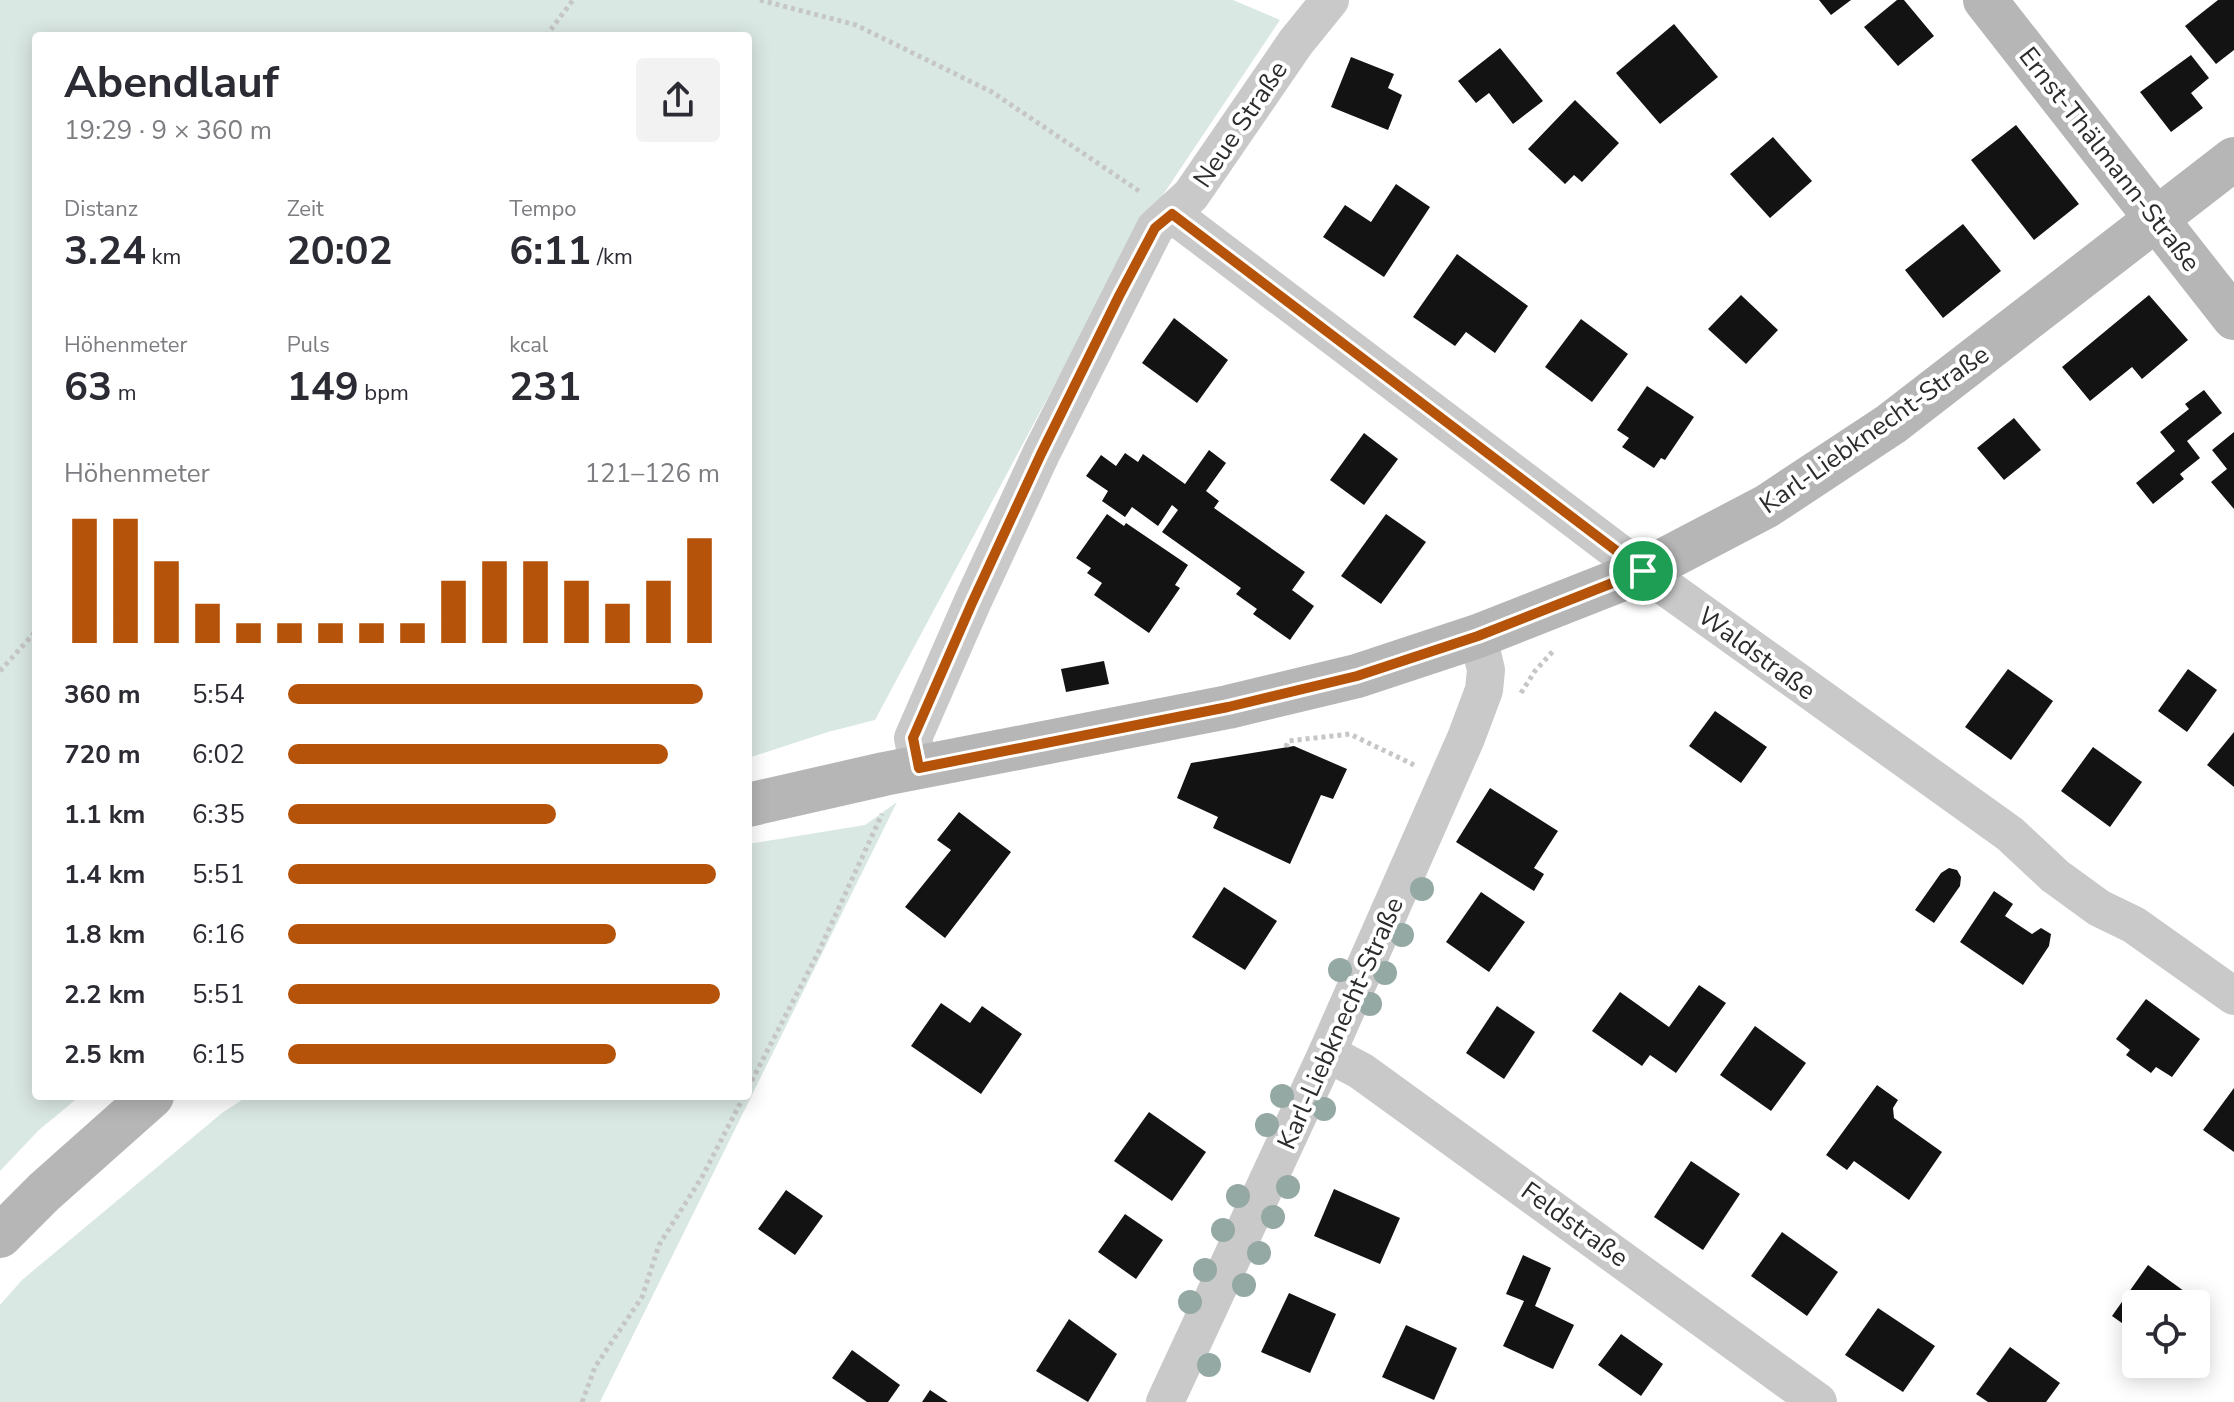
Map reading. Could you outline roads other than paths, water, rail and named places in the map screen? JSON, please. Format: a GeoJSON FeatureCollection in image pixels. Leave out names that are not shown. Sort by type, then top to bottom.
{"type":"FeatureCollection","features":[{"type":"Feature","properties":{"kind":"main road","name":"Ernst-Thälmann-Straße"},"geometry":{"type":"LineString","coordinates":[[1985,0],[2234,318]]}},
{"type":"Feature","properties":{"kind":"main road","name":"Karl-Liebknecht-Straße"},"geometry":{"type":"LineString","coordinates":[[752,804],[901,771],[1228,707],[1357,676],[1478,636],[1643,571],[1767,506],[1891,424],[2234,159]]}},
{"type":"Feature","properties":{"kind":"main road"},"geometry":{"type":"LineString","coordinates":[[0,1236],[44,1192],[148,1100]]}},
{"type":"Feature","properties":{"kind":"street","name":"Neue Straße"},"geometry":{"type":"LineString","coordinates":[[901,771],[972,603],[1041,454],[1155,228],[1191,195],[1296,42],[1330,0]]}},
{"type":"Feature","properties":{"kind":"street","name":"Waldstraße"},"geometry":{"type":"LineString","coordinates":[[1172,214],[1643,571],[2010,834],[2055,876],[2099,908],[2134,925],[2234,996]]}},
{"type":"Feature","properties":{"kind":"street","name":"Karl-Liebknecht-Straße"},"geometry":{"type":"LineString","coordinates":[[1165,1402],[1327,1053],[1447,781],[1484,690],[1486,670],[1478,636]]}},
{"type":"Feature","properties":{"kind":"street","name":"Feldstraße"},"geometry":{"type":"LineString","coordinates":[[1327,1053],[1361,1071],[1811,1400]]}}]}
